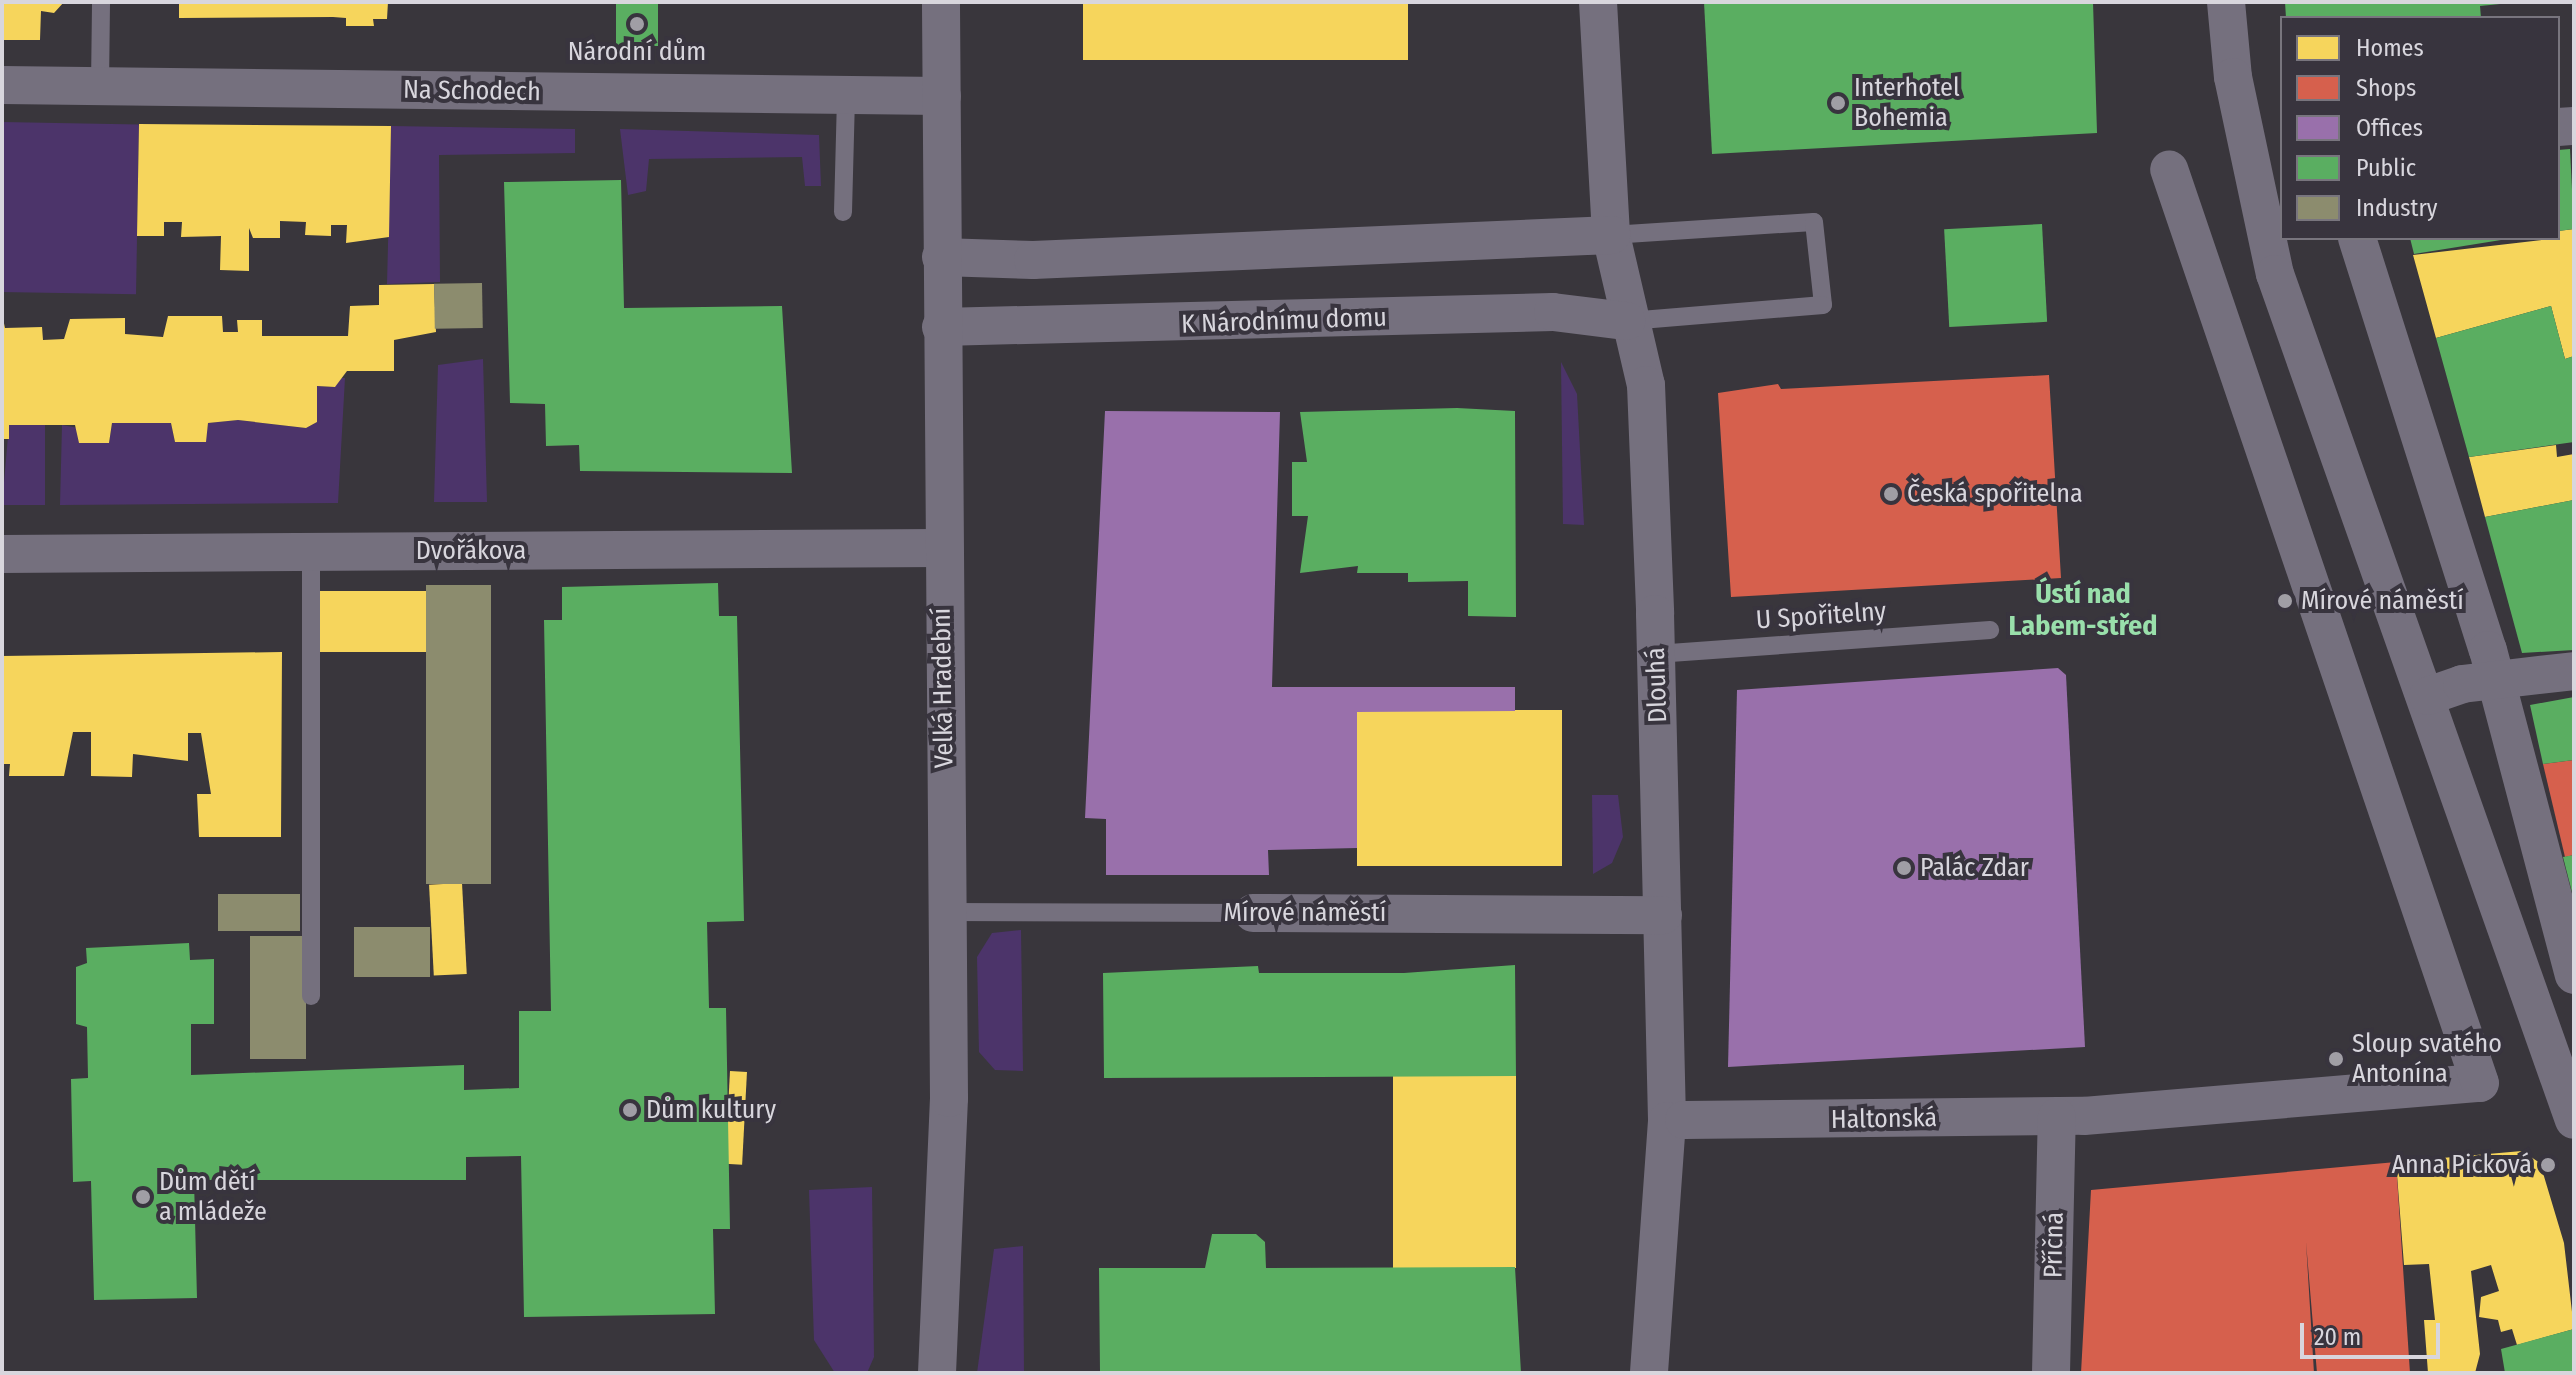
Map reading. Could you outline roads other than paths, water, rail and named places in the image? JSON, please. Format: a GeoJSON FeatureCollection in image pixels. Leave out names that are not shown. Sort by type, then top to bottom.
{"type":"FeatureCollection","features":[{"type":"Feature","properties":{"kind":"street","name":"Velká Hradební"},"geometry":{"type":"LineString","coordinates":[[937,1373],[949,1098],[941,548],[941,2]]}},
{"type":"Feature","properties":{"kind":"street","name":"Dlouhá"},"geometry":{"type":"LineString","coordinates":[[1598,2],[1611,235],[1626,321],[1646,385],[1667,1121],[1649,1373]]}},
{"type":"Feature","properties":{"kind":"street"},"geometry":{"type":"LineString","coordinates":[[2226,2],[2233,77],[2266,159],[2275,274],[2428,696],[2574,1120]]}},
{"type":"Feature","properties":{"kind":"street","name":"Na Schodech"},"geometry":{"type":"LineString","coordinates":[[2,85],[942,96]]}},
{"type":"Feature","properties":{"kind":"street"},"geometry":{"type":"LineString","coordinates":[[2071,1116],[2480,1083],[2169,169]]}},
{"type":"Feature","properties":{"kind":"street"},"geometry":{"type":"LineString","coordinates":[[941,257],[1033,260],[1611,235]]}},
{"type":"Feature","properties":{"kind":"street"},"geometry":{"type":"LineString","coordinates":[[2358,240],[2496,680],[2574,975]]}},
{"type":"Feature","properties":{"kind":"street","name":"K Národnímu domu"},"geometry":{"type":"LineString","coordinates":[[941,327],[1553,312],[1626,321]]}},
{"type":"Feature","properties":{"kind":"street","name":"Dvořákova"},"geometry":{"type":"LineString","coordinates":[[2,554],[941,548]]}},
{"type":"Feature","properties":{"kind":"street"},"geometry":{"type":"LineString","coordinates":[[2428,696],[2496,680],[2574,671]]}},
{"type":"Feature","properties":{"kind":"street","name":"Mírové náměstí"},"geometry":{"type":"LineString","coordinates":[[1253,913],[1663,915]]}},
{"type":"Feature","properties":{"kind":"street","name":"Haltonská"},"geometry":{"type":"LineString","coordinates":[[1684,1120],[2071,1116]]}},
{"type":"Feature","properties":{"kind":"street","name":"Příčná"},"geometry":{"type":"LineString","coordinates":[[2051,1373],[2071,1116]]}},
{"type":"Feature","properties":{"kind":"lane"},"geometry":{"type":"LineString","coordinates":[[100,86],[101,2]]}},
{"type":"Feature","properties":{"kind":"lane"},"geometry":{"type":"LineString","coordinates":[[843,212],[846,97]]}},
{"type":"Feature","properties":{"kind":"lane"},"geometry":{"type":"LineString","coordinates":[[1611,235],[1814,222],[1823,305],[1626,321]]}},
{"type":"Feature","properties":{"kind":"lane"},"geometry":{"type":"LineString","coordinates":[[311,552],[311,996]]}},
{"type":"Feature","properties":{"kind":"lane","name":"U Spořitelny"},"geometry":{"type":"LineString","coordinates":[[1656,654],[1990,630]]}},
{"type":"Feature","properties":{"kind":"lane","name":"Mírové náměstí"},"geometry":{"type":"LineString","coordinates":[[947,912],[1253,913]]}},
{"type":"Feature","properties":{"kind":"place","name":"Národní dům"},"geometry":{"type":"Point","coordinates":[637,24]}},
{"type":"Feature","properties":{"kind":"place","name":"Interhotel Bohemia"},"geometry":{"type":"Point","coordinates":[1838,103]}},
{"type":"Feature","properties":{"kind":"place","name":"Česká spořitelna"},"geometry":{"type":"Point","coordinates":[1891,494]}},
{"type":"Feature","properties":{"kind":"place","name":"Mírové náměstí"},"geometry":{"type":"Point","coordinates":[2285,601]}},
{"type":"Feature","properties":{"kind":"place","name":"Palác Zdar"},"geometry":{"type":"Point","coordinates":[1904,868]}},
{"type":"Feature","properties":{"kind":"place","name":"Sloup svatého Antonína"},"geometry":{"type":"Point","coordinates":[2336,1059]}},
{"type":"Feature","properties":{"kind":"place","name":"Dům kultury"},"geometry":{"type":"Point","coordinates":[630,1110]}},
{"type":"Feature","properties":{"kind":"place","name":"Anna Picková"},"geometry":{"type":"Point","coordinates":[2548,1165]}},
{"type":"Feature","properties":{"kind":"place","name":"Dům dětí a mládeže"},"geometry":{"type":"Point","coordinates":[143,1197]}},
{"type":"Feature","properties":{"kind":"district","name":"Ústí nad Labem-střed"},"geometry":{"type":"Point","coordinates":[2083,610]}}]}
